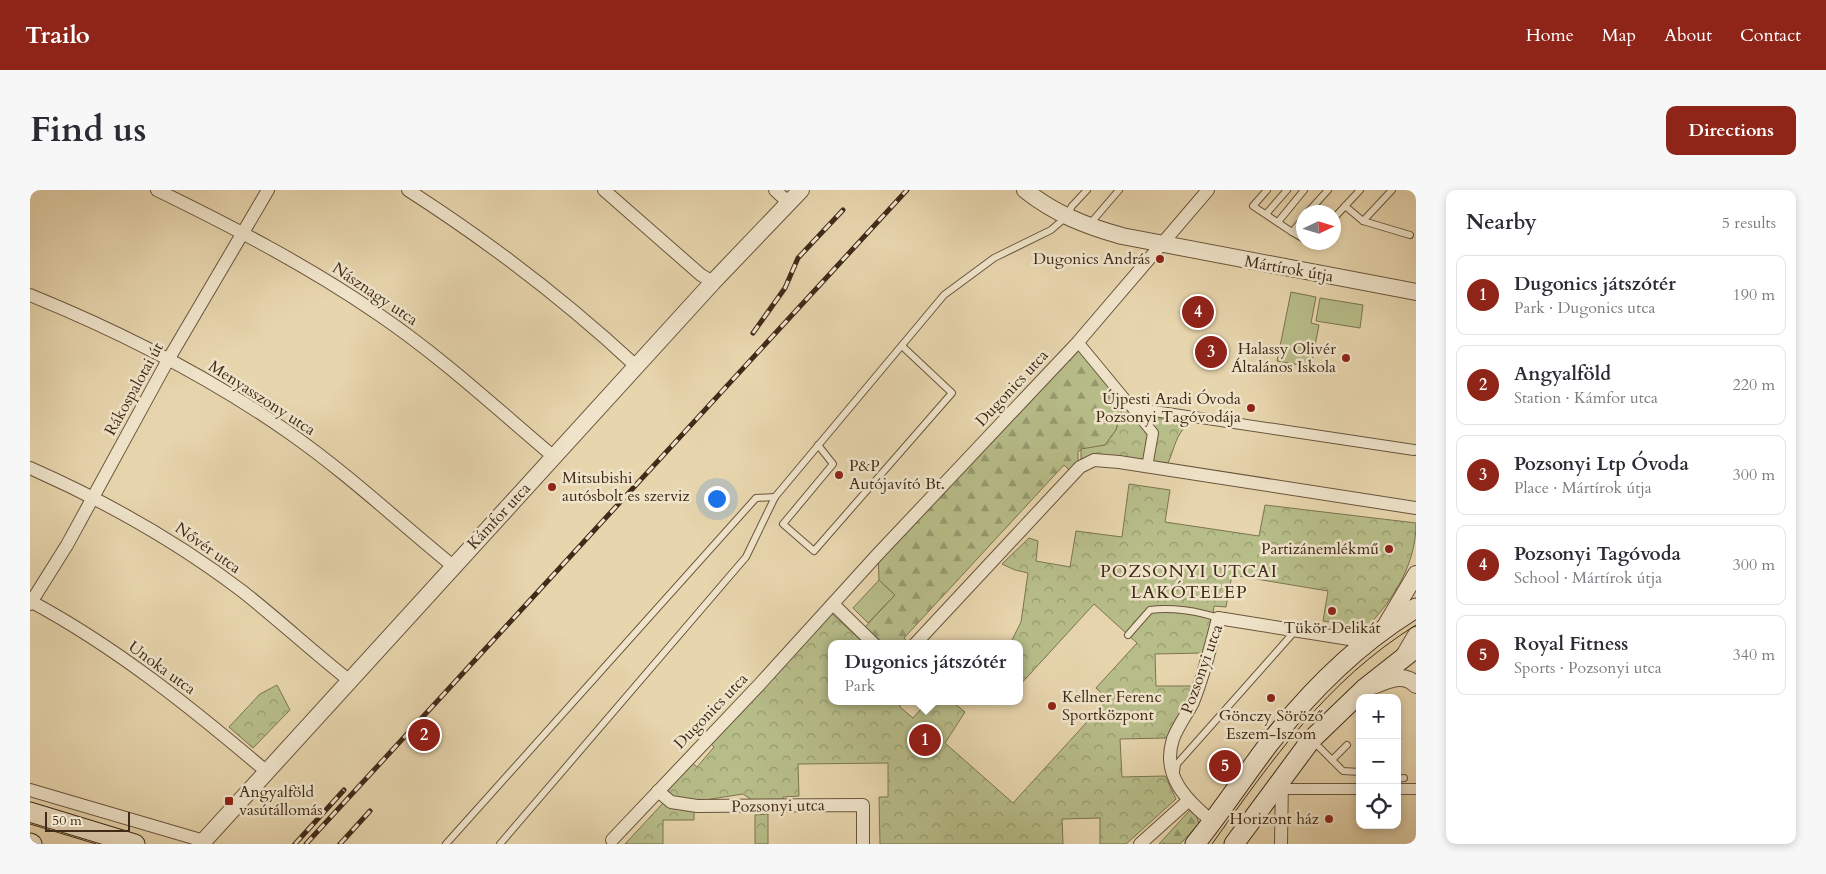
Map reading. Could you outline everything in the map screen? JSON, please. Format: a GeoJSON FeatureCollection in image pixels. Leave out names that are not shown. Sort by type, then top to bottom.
{"type":"FeatureCollection","features":[{"type":"Feature","properties":{"kind":"main road"},"geometry":{"type":"LineString","coordinates":[[1195,844],[1214,822],[1268,745],[1313,693],[1383,628],[1416,608]]}},
{"type":"Feature","properties":{"kind":"main road"},"geometry":{"type":"LineString","coordinates":[[1234,844],[1282,783],[1311,740],[1364,690],[1409,653]]}},
{"type":"Feature","properties":{"kind":"main road"},"geometry":{"type":"LineString","coordinates":[[30,812],[135,844]]}},
{"type":"Feature","properties":{"kind":"street","name":"Násznagy utca"},"geometry":{"type":"LineString","coordinates":[[157,190],[243,231],[325,279],[379,314],[444,363],[554,457]]}},
{"type":"Feature","properties":{"kind":"street","name":"Rákospalotai út"},"geometry":{"type":"LineString","coordinates":[[30,602],[93,496],[168,360],[268,190]]}},
{"type":"Feature","properties":{"kind":"street"},"geometry":{"type":"LineString","coordinates":[[408,190],[465,227],[539,283],[636,366]]}},
{"type":"Feature","properties":{"kind":"street"},"geometry":{"type":"LineString","coordinates":[[604,190],[701,275],[712,282]]}},
{"type":"Feature","properties":{"kind":"street"},"geometry":{"type":"LineString","coordinates":[[775,190],[789,203]]}},
{"type":"Feature","properties":{"kind":"street","name":"Kámfor utca"},"geometry":{"type":"LineString","coordinates":[[202,843],[267,772],[339,700],[350,681],[453,566],[712,282],[801,190]]}},
{"type":"Feature","properties":{"kind":"street","name":"Mártírok útja"},"geometry":{"type":"LineString","coordinates":[[1025,190],[1047,208],[1088,226],[1162,245],[1416,292]]}},
{"type":"Feature","properties":{"kind":"street","name":"Dugonics utca"},"geometry":{"type":"LineString","coordinates":[[612,840],[1078,342],[1208,190]]}},
{"type":"Feature","properties":{"kind":"street","name":"Menyasszony utca"},"geometry":{"type":"LineString","coordinates":[[30,295],[168,360],[214,385],[291,434],[357,484],[453,566]]}},
{"type":"Feature","properties":{"kind":"street"},"geometry":{"type":"LineString","coordinates":[[1078,342],[1153,432],[1147,468]]}},
{"type":"Feature","properties":{"kind":"street"},"geometry":{"type":"LineString","coordinates":[[1134,408],[1414,450]]}},
{"type":"Feature","properties":{"kind":"street"},"geometry":{"type":"LineString","coordinates":[[919,640],[1080,467],[1094,460],[1119,462],[1147,468],[1416,508]]}},
{"type":"Feature","properties":{"kind":"street","name":"Nővér utca"},"geometry":{"type":"LineString","coordinates":[[30,468],[93,496],[157,532],[242,592],[350,681]]}},
{"type":"Feature","properties":{"kind":"street"},"geometry":{"type":"LineString","coordinates":[[1383,628],[1416,574]]}},
{"type":"Feature","properties":{"kind":"street","name":"Unoka utca"},"geometry":{"type":"LineString","coordinates":[[30,602],[108,648],[161,686],[267,772]]}},
{"type":"Feature","properties":{"kind":"street"},"geometry":{"type":"LineString","coordinates":[[833,604],[870,640]]}},
{"type":"Feature","properties":{"kind":"street","name":"Pozsonyi utca"},"geometry":{"type":"LineString","coordinates":[[1214,822],[1178,788],[1170,766],[1173,740],[1193,701],[1206,664],[1218,618],[1368,642]]}},
{"type":"Feature","properties":{"kind":"street"},"geometry":{"type":"LineString","coordinates":[[1409,653],[1416,635]]}},
{"type":"Feature","properties":{"kind":"street"},"geometry":{"type":"LineString","coordinates":[[1364,690],[1390,679],[1403,677],[1411,680],[1416,685]]}},
{"type":"Feature","properties":{"kind":"street"},"geometry":{"type":"LineString","coordinates":[[1281,844],[1282,783],[1356,789]]}},
{"type":"Feature","properties":{"kind":"street"},"geometry":{"type":"LineString","coordinates":[[1401,789],[1416,789]]}},
{"type":"Feature","properties":{"kind":"street"},"geometry":{"type":"LineString","coordinates":[[30,790],[202,843]]}},
{"type":"Feature","properties":{"kind":"street","name":"Pozsonyi utca"},"geometry":{"type":"LineString","coordinates":[[658,791],[671,802],[697,806],[863,805],[863,844]]}},
{"type":"Feature","properties":{"kind":"street"},"geometry":{"type":"LineString","coordinates":[[1140,844],[1189,800]]}},
{"type":"Feature","properties":{"kind":"lane"},"geometry":{"type":"LineString","coordinates":[[500,844],[746,557],[775,497],[944,295],[994,258],[1051,230],[1066,217],[1072,206],[1087,190]]}},
{"type":"Feature","properties":{"kind":"lane"},"geometry":{"type":"LineString","coordinates":[[1088,226],[1119,190]]}},
{"type":"Feature","properties":{"kind":"lane"},"geometry":{"type":"LineString","coordinates":[[1267,190],[1253,206],[1296,234]]}},
{"type":"Feature","properties":{"kind":"lane"},"geometry":{"type":"LineString","coordinates":[[1266,213],[1286,190]]}},
{"type":"Feature","properties":{"kind":"lane"},"geometry":{"type":"LineString","coordinates":[[1278,222],[1304,190]]}},
{"type":"Feature","properties":{"kind":"lane"},"geometry":{"type":"LineString","coordinates":[[1314,205],[1328,190]]}},
{"type":"Feature","properties":{"kind":"lane"},"geometry":{"type":"LineString","coordinates":[[1341,210],[1360,190]]}},
{"type":"Feature","properties":{"kind":"lane"},"geometry":{"type":"LineString","coordinates":[[1363,221],[1392,190]]}},
{"type":"Feature","properties":{"kind":"lane"},"geometry":{"type":"LineString","coordinates":[[1345,206],[1363,221],[1410,235]]}},
{"type":"Feature","properties":{"kind":"lane"},"geometry":{"type":"LineString","coordinates":[[1292,232],[1296,227]]}},
{"type":"Feature","properties":{"kind":"lane"},"geometry":{"type":"LineString","coordinates":[[818,446],[833,464],[783,524],[814,551],[952,393],[902,346]]}},
{"type":"Feature","properties":{"kind":"lane"},"geometry":{"type":"LineString","coordinates":[[446,844],[756,498],[775,497]]}},
{"type":"Feature","properties":{"kind":"lane"},"geometry":{"type":"LineString","coordinates":[[1128,635],[1150,610],[1160,608],[1206,614],[1218,618]]}},
{"type":"Feature","properties":{"kind":"lane"},"geometry":{"type":"LineString","coordinates":[[1174,778],[1177,764],[1295,631]]}},
{"type":"Feature","properties":{"kind":"lane"},"geometry":{"type":"LineString","coordinates":[[1311,740],[1343,771],[1356,772]]}},
{"type":"Feature","properties":{"kind":"lane"},"geometry":{"type":"LineString","coordinates":[[1332,760],[1348,744]]}},
{"type":"Feature","properties":{"kind":"green space"},"geometry":{"type":"Polygon","coordinates":[[[1291,292],[1316,297],[1311,323],[1319,325],[1311,367],[1277,361],[1291,292]]]}},
{"type":"Feature","properties":{"kind":"green space"},"geometry":{"type":"Polygon","coordinates":[[[1320,298],[1363,305],[1360,328],[1316,321],[1320,298]]]}},
{"type":"Feature","properties":{"kind":"green space"},"geometry":{"type":"Polygon","coordinates":[[[1077,344],[1125,399],[1116,430],[1105,445],[1078,451],[1078,463],[1069,470],[1064,465],[904,638],[906,640],[880,640],[865,627],[895,595],[879,580],[878,554],[1077,344]]]}},
{"type":"Feature","properties":{"kind":"green space"},"geometry":{"type":"Polygon","coordinates":[[[1125,399],[1131,409],[1203,419],[1188,426],[1179,435],[1168,463],[1157,464],[1094,455],[1081,459],[1081,449],[1105,445],[1116,430],[1125,399]]]}},
{"type":"Feature","properties":{"kind":"green space"},"geometry":{"type":"Polygon","coordinates":[[[1129,484],[1170,490],[1165,522],[1259,536],[1265,505],[1416,523],[1415,540],[1411,555],[1399,585],[1381,612],[1358,636],[1346,634],[1347,625],[1323,621],[1328,591],[1232,575],[1226,607],[1214,606],[1211,630],[1204,653],[1155,654],[1156,686],[1196,686],[1167,738],[1120,739],[1122,777],[1165,776],[1176,799],[1126,844],[1100,844],[1100,818],[1062,819],[1063,844],[880,844],[879,797],[888,797],[888,763],[798,764],[799,796],[783,797],[783,802],[755,802],[743,794],[698,801],[676,800],[665,790],[690,761],[697,767],[714,747],[708,741],[831,613],[861,640],[828,640],[828,705],[900,705],[913,718],[924,705],[956,705],[965,712],[945,743],[1013,803],[1108,699],[1096,688],[1137,643],[1094,604],[1023,682],[1023,640],[1012,640],[1021,622],[1028,573],[1002,564],[1029,538],[1038,541],[1036,561],[1070,567],[1076,531],[1122,537],[1129,484]]]}},
{"type":"Feature","properties":{"kind":"green space"},"geometry":{"type":"Polygon","coordinates":[[[879,580],[895,595],[868,623],[853,608],[879,580]]]}},
{"type":"Feature","properties":{"kind":"green space"},"geometry":{"type":"Polygon","coordinates":[[[277,685],[290,710],[253,748],[229,727],[260,694],[277,685]]]}},
{"type":"Feature","properties":{"kind":"green space"},"geometry":{"type":"Polygon","coordinates":[[[664,802],[694,810],[694,820],[663,820],[663,844],[625,844],[664,802]]]}},
{"type":"Feature","properties":{"kind":"green space"},"geometry":{"type":"Polygon","coordinates":[[[1190,810],[1196,814],[1199,824],[1180,844],[1159,844],[1190,810]]]}},
{"type":"Feature","properties":{"kind":"green space"},"geometry":{"type":"Polygon","coordinates":[[[768,814],[768,844],[755,844],[755,815],[768,814]]]}},
{"type":"Feature","properties":{"kind":"tram line"},"geometry":{"type":"LineString","coordinates":[[1212,844],[1279,753],[1328,697],[1384,647],[1416,625]]}},
{"type":"Feature","properties":{"kind":"tram line"},"geometry":{"type":"LineString","coordinates":[[30,824],[96,844]]}},
{"type":"Feature","properties":{"kind":"railway"},"geometry":{"type":"LineString","coordinates":[[306,844],[907,190]]}},
{"type":"Feature","properties":{"kind":"railway"},"geometry":{"type":"LineString","coordinates":[[753,333],[785,288],[798,258],[843,210]]}},
{"type":"Feature","properties":{"kind":"railway"},"geometry":{"type":"LineString","coordinates":[[295,844],[344,790]]}},
{"type":"Feature","properties":{"kind":"railway"},"geometry":{"type":"LineString","coordinates":[[340,844],[370,811]]}},
{"type":"Feature","properties":{"kind":"place","name":"Dugonics András"},"geometry":{"type":"Point","coordinates":[1160,259]}},
{"type":"Feature","properties":{"kind":"place","name":"Pozsonyi Tagóvoda"},"geometry":{"type":"Point","coordinates":[1198,312]}},
{"type":"Feature","properties":{"kind":"place","name":"Pozsonyi Ltp Óvoda"},"geometry":{"type":"Point","coordinates":[1211,352]}},
{"type":"Feature","properties":{"kind":"place","name":"Halassy Olivér Általános Iskola"},"geometry":{"type":"Point","coordinates":[1346,358]}},
{"type":"Feature","properties":{"kind":"place","name":"Újpesti Aradi Óvoda Pozsonyi Tagóvodája"},"geometry":{"type":"Point","coordinates":[1251,408]}},
{"type":"Feature","properties":{"kind":"place","name":"P&P Autójavító Bt."},"geometry":{"type":"Point","coordinates":[839,475]}},
{"type":"Feature","properties":{"kind":"place","name":"Mitsubishi autósbolt es szerviz"},"geometry":{"type":"Point","coordinates":[552,487]}},
{"type":"Feature","properties":{"kind":"place","name":"Partizánemlékmű"},"geometry":{"type":"Point","coordinates":[1389,549]}},
{"type":"Feature","properties":{"kind":"place","name":"Tükör Delikát"},"geometry":{"type":"Point","coordinates":[1332,611]}},
{"type":"Feature","properties":{"kind":"place","name":"Gönczy Söröző Eszem-Iszom"},"geometry":{"type":"Point","coordinates":[1271,698]}},
{"type":"Feature","properties":{"kind":"place","name":"Kellner Ferenc Sportközpont"},"geometry":{"type":"Point","coordinates":[1052,706]}},
{"type":"Feature","properties":{"kind":"place","name":"Angyalföld"},"geometry":{"type":"Point","coordinates":[424,735]}},
{"type":"Feature","properties":{"kind":"place","name":"Dugonics játszótér"},"geometry":{"type":"Point","coordinates":[925,740]}},
{"type":"Feature","properties":{"kind":"place","name":"Royal Fitness"},"geometry":{"type":"Point","coordinates":[1225,766]}},
{"type":"Feature","properties":{"kind":"place","name":"Angyalföld vasútállomás"},"geometry":{"type":"Point","coordinates":[229,801]}},
{"type":"Feature","properties":{"kind":"place","name":"Horizont ház"},"geometry":{"type":"Point","coordinates":[1329,819]}},
{"type":"Feature","properties":{"kind":"district","name":"POZSONYI UTCAI LAKÓTELEP"},"geometry":{"type":"Point","coordinates":[1189,581]}}]}
